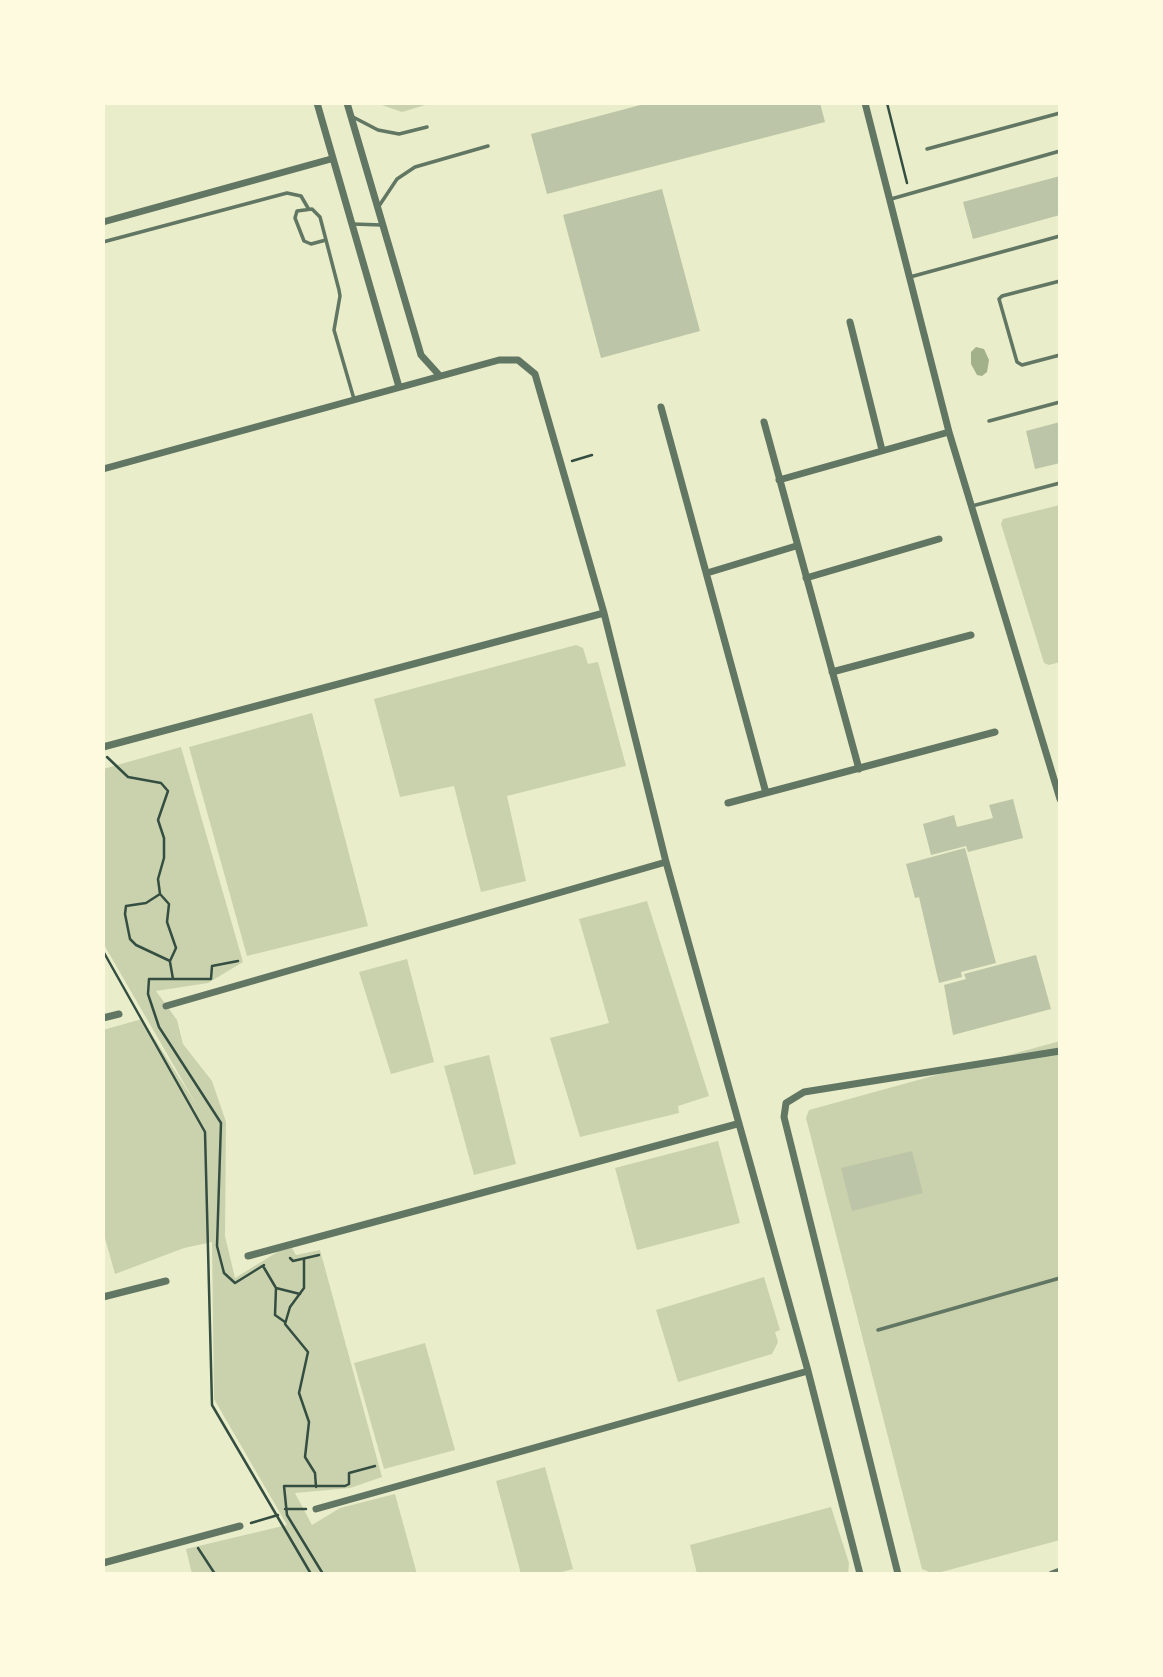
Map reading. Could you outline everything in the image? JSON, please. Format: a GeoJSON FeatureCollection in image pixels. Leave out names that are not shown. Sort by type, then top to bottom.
{"type":"FeatureCollection","features":[{"type":"Feature","properties":{"kind":"street"},"geometry":{"type":"LineString","coordinates":[[347,103],[421,355],[440,376]]}},
{"type":"Feature","properties":{"kind":"street"},"geometry":{"type":"LineString","coordinates":[[865,103],[949,432],[1060,799]]}},
{"type":"Feature","properties":{"kind":"street"},"geometry":{"type":"LineString","coordinates":[[319,104],[331,159],[399,387]]}},
{"type":"Feature","properties":{"kind":"street"},"geometry":{"type":"LineString","coordinates":[[103,222],[331,159]]}},
{"type":"Feature","properties":{"kind":"street"},"geometry":{"type":"LineString","coordinates":[[850,322],[883,450]]}},
{"type":"Feature","properties":{"kind":"street"},"geometry":{"type":"LineString","coordinates":[[103,469],[499,360],[518,360],[535,374],[604,613],[666,862],[808,1371],[860,1574]]}},
{"type":"Feature","properties":{"kind":"street"},"geometry":{"type":"LineString","coordinates":[[662,407],[766,793]]}},
{"type":"Feature","properties":{"kind":"street"},"geometry":{"type":"LineString","coordinates":[[764,422],[859,769]]}},
{"type":"Feature","properties":{"kind":"street"},"geometry":{"type":"LineString","coordinates":[[779,480],[949,432]]}},
{"type":"Feature","properties":{"kind":"street"},"geometry":{"type":"LineString","coordinates":[[806,578],[940,540]]}},
{"type":"Feature","properties":{"kind":"street"},"geometry":{"type":"LineString","coordinates":[[707,573],[796,546]]}},
{"type":"Feature","properties":{"kind":"street"},"geometry":{"type":"LineString","coordinates":[[103,749],[604,613]]}},
{"type":"Feature","properties":{"kind":"street"},"geometry":{"type":"LineString","coordinates":[[832,672],[971,635]]}},
{"type":"Feature","properties":{"kind":"street"},"geometry":{"type":"LineString","coordinates":[[728,803],[995,732]]}},
{"type":"Feature","properties":{"kind":"street"},"geometry":{"type":"LineString","coordinates":[[166,1006],[666,862]]}},
{"type":"Feature","properties":{"kind":"street"},"geometry":{"type":"LineString","coordinates":[[103,1018],[119,1014]]}},
{"type":"Feature","properties":{"kind":"street"},"geometry":{"type":"LineString","coordinates":[[898,1574],[784,1117],[786,1102],[804,1092],[1060,1051]]}},
{"type":"Feature","properties":{"kind":"street"},"geometry":{"type":"LineString","coordinates":[[248,1256],[737,1124]]}},
{"type":"Feature","properties":{"kind":"street"},"geometry":{"type":"LineString","coordinates":[[103,1297],[166,1281]]}},
{"type":"Feature","properties":{"kind":"street"},"geometry":{"type":"LineString","coordinates":[[316,1509],[808,1371]]}},
{"type":"Feature","properties":{"kind":"street"},"geometry":{"type":"LineString","coordinates":[[103,1563],[240,1526]]}},
{"type":"Feature","properties":{"kind":"street"},"geometry":{"type":"LineString","coordinates":[[1052,1574],[1060,1571]]}},
{"type":"Feature","properties":{"kind":"lane"},"geometry":{"type":"LineString","coordinates":[[927,149],[1060,113]]}},
{"type":"Feature","properties":{"kind":"lane"},"geometry":{"type":"LineString","coordinates":[[352,117],[378,130],[399,134],[427,127]]}},
{"type":"Feature","properties":{"kind":"lane"},"geometry":{"type":"LineString","coordinates":[[378,207],[397,179],[415,167],[488,146]]}},
{"type":"Feature","properties":{"kind":"lane"},"geometry":{"type":"LineString","coordinates":[[891,199],[1060,150]]}},
{"type":"Feature","properties":{"kind":"lane"},"geometry":{"type":"LineString","coordinates":[[103,243],[287,193],[301,196],[308,208],[320,216],[340,296],[334,330],[354,399]]}},
{"type":"Feature","properties":{"kind":"lane"},"geometry":{"type":"LineString","coordinates":[[308,208],[296,214],[300,238],[311,244],[326,240]]}},
{"type":"Feature","properties":{"kind":"lane"},"geometry":{"type":"LineString","coordinates":[[352,224],[382,225]]}},
{"type":"Feature","properties":{"kind":"lane"},"geometry":{"type":"LineString","coordinates":[[910,276],[1060,236]]}},
{"type":"Feature","properties":{"kind":"lane"},"geometry":{"type":"LineString","coordinates":[[1060,281],[999,299],[1017,362],[1022,365],[1060,355]]}},
{"type":"Feature","properties":{"kind":"lane"},"geometry":{"type":"LineString","coordinates":[[989,421],[1060,402]]}},
{"type":"Feature","properties":{"kind":"lane"},"geometry":{"type":"LineString","coordinates":[[972,506],[1060,484]]}},
{"type":"Feature","properties":{"kind":"lane"},"geometry":{"type":"LineString","coordinates":[[878,1330],[1060,1278]]}},
{"type":"Feature","properties":{"kind":"path"},"geometry":{"type":"LineString","coordinates":[[887,103],[909,193]]}},
{"type":"Feature","properties":{"kind":"path"},"geometry":{"type":"LineString","coordinates":[[562,464],[592,454]]}},
{"type":"Feature","properties":{"kind":"path"},"geometry":{"type":"LineString","coordinates":[[103,749],[113,766],[128,777],[161,783],[168,792],[158,813],[164,838],[164,858],[158,879],[160,894],[169,904],[167,922],[176,948],[170,961],[173,979]]}},
{"type":"Feature","properties":{"kind":"path"},"geometry":{"type":"LineString","coordinates":[[160,894],[146,903],[126,906],[125,914],[130,939],[136,945],[170,961]]}},
{"type":"Feature","properties":{"kind":"path"},"geometry":{"type":"LineString","coordinates":[[103,951],[205,1132],[211,1399],[311,1574]]}},
{"type":"Feature","properties":{"kind":"path"},"geometry":{"type":"LineString","coordinates":[[238,961],[212,967],[211,979],[149,979],[149,1002],[159,1027],[221,1123],[219,1260],[224,1273],[235,1283],[274,1259]]}},
{"type":"Feature","properties":{"kind":"path"},"geometry":{"type":"LineString","coordinates":[[289,1252],[291,1261],[319,1255]]}},
{"type":"Feature","properties":{"kind":"path"},"geometry":{"type":"LineString","coordinates":[[285,1322],[290,1307],[301,1294],[305,1282],[304,1259]]}},
{"type":"Feature","properties":{"kind":"path"},"geometry":{"type":"LineString","coordinates":[[263,1265],[276,1288],[275,1315],[285,1322],[290,1334],[308,1352],[299,1393],[309,1422],[305,1457],[316,1473],[316,1487]]}},
{"type":"Feature","properties":{"kind":"path"},"geometry":{"type":"LineString","coordinates":[[276,1288],[301,1294]]}},
{"type":"Feature","properties":{"kind":"path"},"geometry":{"type":"LineString","coordinates":[[285,1509],[316,1509]]}},
{"type":"Feature","properties":{"kind":"path"},"geometry":{"type":"LineString","coordinates":[[240,1526],[278,1515]]}},
{"type":"Feature","properties":{"kind":"path"},"geometry":{"type":"LineString","coordinates":[[192,1539],[215,1574]]}},
{"type":"Feature","properties":{"kind":"shaded area"},"geometry":{"type":"Polygon","coordinates":[[[376,103],[432,103],[402,112],[376,103]]]}},
{"type":"Feature","properties":{"kind":"shaded area"},"geometry":{"type":"Polygon","coordinates":[[[976,347],[984,349],[989,360],[987,372],[982,376],[977,375],[971,364],[971,352],[976,347]]]}},
{"type":"Feature","properties":{"kind":"shaded area"},"geometry":{"type":"Polygon","coordinates":[[[1060,505],[1060,662],[1049,665],[1044,663],[1001,524],[1003,519],[1060,505]]]}},
{"type":"Feature","properties":{"kind":"shaded area"},"geometry":{"type":"Polygon","coordinates":[[[576,645],[583,648],[588,664],[598,662],[626,766],[507,796],[526,881],[481,892],[454,786],[400,797],[374,699],[576,645]]]}},
{"type":"Feature","properties":{"kind":"shaded area"},"geometry":{"type":"Polygon","coordinates":[[[312,713],[368,926],[247,956],[189,747],[312,713]]]}},
{"type":"Feature","properties":{"kind":"shaded area"},"geometry":{"type":"Polygon","coordinates":[[[181,747],[243,962],[208,983],[156,991],[177,1020],[183,1044],[212,1081],[226,1122],[225,1236],[235,1278],[279,1251],[292,1248],[296,1255],[320,1250],[382,1477],[350,1488],[295,1493],[312,1525],[340,1508],[395,1494],[417,1574],[192,1574],[186,1549],[287,1525],[214,1399],[212,1242],[184,1248],[115,1274],[103,1231],[103,1030],[142,1019],[196,1104],[103,943],[103,769],[181,747]]]}},
{"type":"Feature","properties":{"kind":"shaded area"},"geometry":{"type":"Polygon","coordinates":[[[647,901],[709,1096],[678,1106],[679,1113],[580,1137],[550,1038],[609,1023],[579,919],[647,901]]]}},
{"type":"Feature","properties":{"kind":"shaded area"},"geometry":{"type":"Polygon","coordinates":[[[407,959],[434,1062],[391,1074],[359,972],[407,959]]]}},
{"type":"Feature","properties":{"kind":"shaded area"},"geometry":{"type":"Polygon","coordinates":[[[1060,1041],[1060,1540],[934,1574],[922,1569],[806,1118],[809,1110],[1060,1041]]]}},
{"type":"Feature","properties":{"kind":"shaded area"},"geometry":{"type":"Polygon","coordinates":[[[489,1055],[516,1164],[474,1175],[444,1066],[489,1055]]]}},
{"type":"Feature","properties":{"kind":"shaded area"},"geometry":{"type":"Polygon","coordinates":[[[718,1141],[740,1223],[637,1250],[615,1168],[718,1141]]]}},
{"type":"Feature","properties":{"kind":"shaded area"},"geometry":{"type":"Polygon","coordinates":[[[764,1277],[780,1330],[775,1332],[778,1342],[772,1354],[678,1382],[656,1310],[764,1277]]]}},
{"type":"Feature","properties":{"kind":"shaded area"},"geometry":{"type":"Polygon","coordinates":[[[425,1343],[455,1450],[384,1469],[354,1363],[425,1343]]]}},
{"type":"Feature","properties":{"kind":"shaded area"},"geometry":{"type":"Polygon","coordinates":[[[545,1467],[573,1569],[555,1574],[521,1574],[496,1481],[545,1467]]]}},
{"type":"Feature","properties":{"kind":"shaded area"},"geometry":{"type":"Polygon","coordinates":[[[831,1507],[849,1563],[848,1574],[697,1574],[690,1545],[831,1507]]]}},
{"type":"Feature","properties":{"kind":"building"},"geometry":{"type":"Polygon","coordinates":[[[648,103],[820,103],[825,122],[547,194],[531,134],[648,103]]]}},
{"type":"Feature","properties":{"kind":"building"},"geometry":{"type":"Polygon","coordinates":[[[1060,176],[1060,215],[973,239],[963,202],[1060,176]]]}},
{"type":"Feature","properties":{"kind":"building"},"geometry":{"type":"Polygon","coordinates":[[[662,189],[700,331],[601,358],[563,215],[662,189]]]}},
{"type":"Feature","properties":{"kind":"building"},"geometry":{"type":"Polygon","coordinates":[[[1060,422],[1060,463],[1035,469],[1026,431],[1060,422]]]}},
{"type":"Feature","properties":{"kind":"building"},"geometry":{"type":"Polygon","coordinates":[[[1013,799],[1023,838],[968,852],[966,846],[931,855],[923,824],[954,815],[957,827],[993,818],[989,805],[1013,799]]]}},
{"type":"Feature","properties":{"kind":"building"},"geometry":{"type":"Polygon","coordinates":[[[965,848],[996,963],[961,972],[962,977],[939,983],[919,897],[915,898],[906,864],[965,848]]]}},
{"type":"Feature","properties":{"kind":"building"},"geometry":{"type":"Polygon","coordinates":[[[1036,955],[1051,1009],[953,1035],[944,985],[966,979],[964,974],[1036,955]]]}},
{"type":"Feature","properties":{"kind":"building"},"geometry":{"type":"Polygon","coordinates":[[[912,1151],[923,1193],[852,1211],[841,1168],[912,1151]]]}}]}
